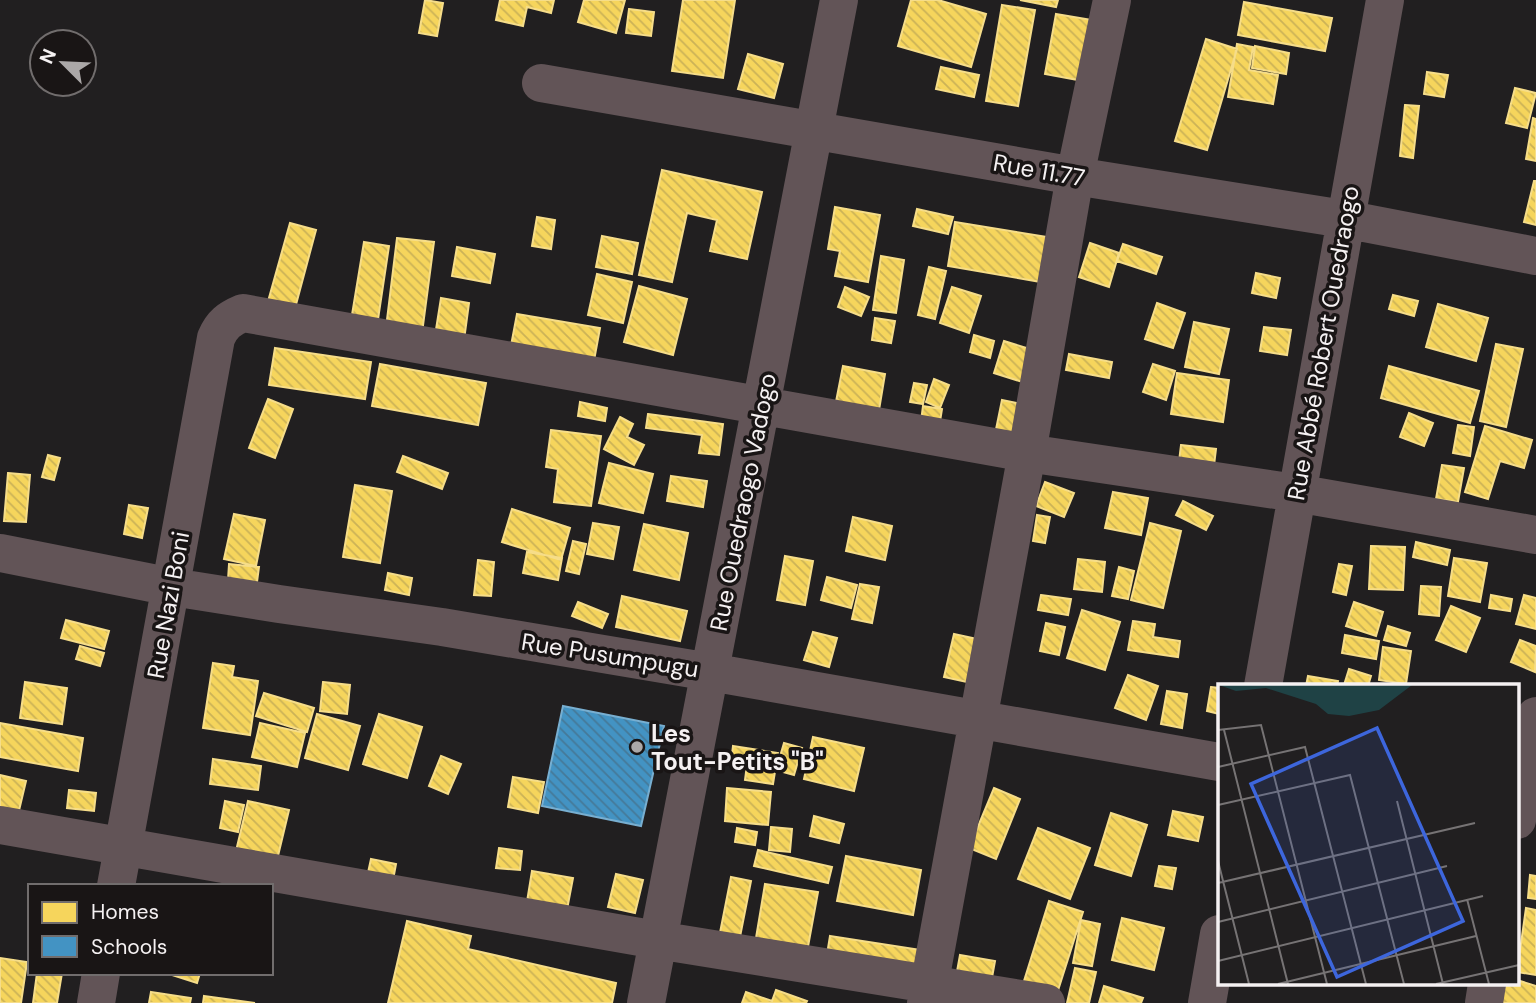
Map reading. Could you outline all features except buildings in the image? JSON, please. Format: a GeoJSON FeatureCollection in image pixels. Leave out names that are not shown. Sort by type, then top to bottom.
{"type":"FeatureCollection","features":[{"type":"Feature","properties":{"kind":"street","name":"Rue Ouedraogo Vadogo"},"geometry":{"type":"LineString","coordinates":[[646,1003],[839,0]]}},
{"type":"Feature","properties":{"kind":"street"},"geometry":{"type":"LineString","coordinates":[[928,993],[1027,453],[1074,176],[1112,0]]}},
{"type":"Feature","properties":{"kind":"street","name":"Rue Abbé Robert Ouedraogo"},"geometry":{"type":"LineString","coordinates":[[1262,684],[1385,0]]}},
{"type":"Feature","properties":{"kind":"street","name":"Rue 11.77"},"geometry":{"type":"LineString","coordinates":[[541,83],[1074,176],[1344,219],[1536,256]]}},
{"type":"Feature","properties":{"kind":"street","name":"Rue Nazi Boni"},"geometry":{"type":"LineString","coordinates":[[116,884],[216,338],[230,318],[243,313],[761,405]]}},
{"type":"Feature","properties":{"kind":"street"},"geometry":{"type":"LineString","coordinates":[[761,405],[1027,453],[1296,493],[1536,535]]}},
{"type":"Feature","properties":{"kind":"street","name":"Rue Pusumpugu"},"geometry":{"type":"LineString","coordinates":[[0,552],[172,587],[442,627],[710,671],[1218,762]]}},
{"type":"Feature","properties":{"kind":"street"},"geometry":{"type":"LineString","coordinates":[[1522,809],[1536,716]]}},
{"type":"Feature","properties":{"kind":"street"},"geometry":{"type":"LineString","coordinates":[[0,825],[657,940],[928,993],[1046,1003]]}},
{"type":"Feature","properties":{"kind":"street"},"geometry":{"type":"LineString","coordinates":[[1207,1003],[1218,940]]}},
{"type":"Feature","properties":{"kind":"street"},"geometry":{"type":"LineString","coordinates":[[96,1003],[101,975]]}},
{"type":"Feature","properties":{"kind":"place","name":"Les Tout-Petits \"B\""},"geometry":{"type":"Point","coordinates":[637,747]}}]}
